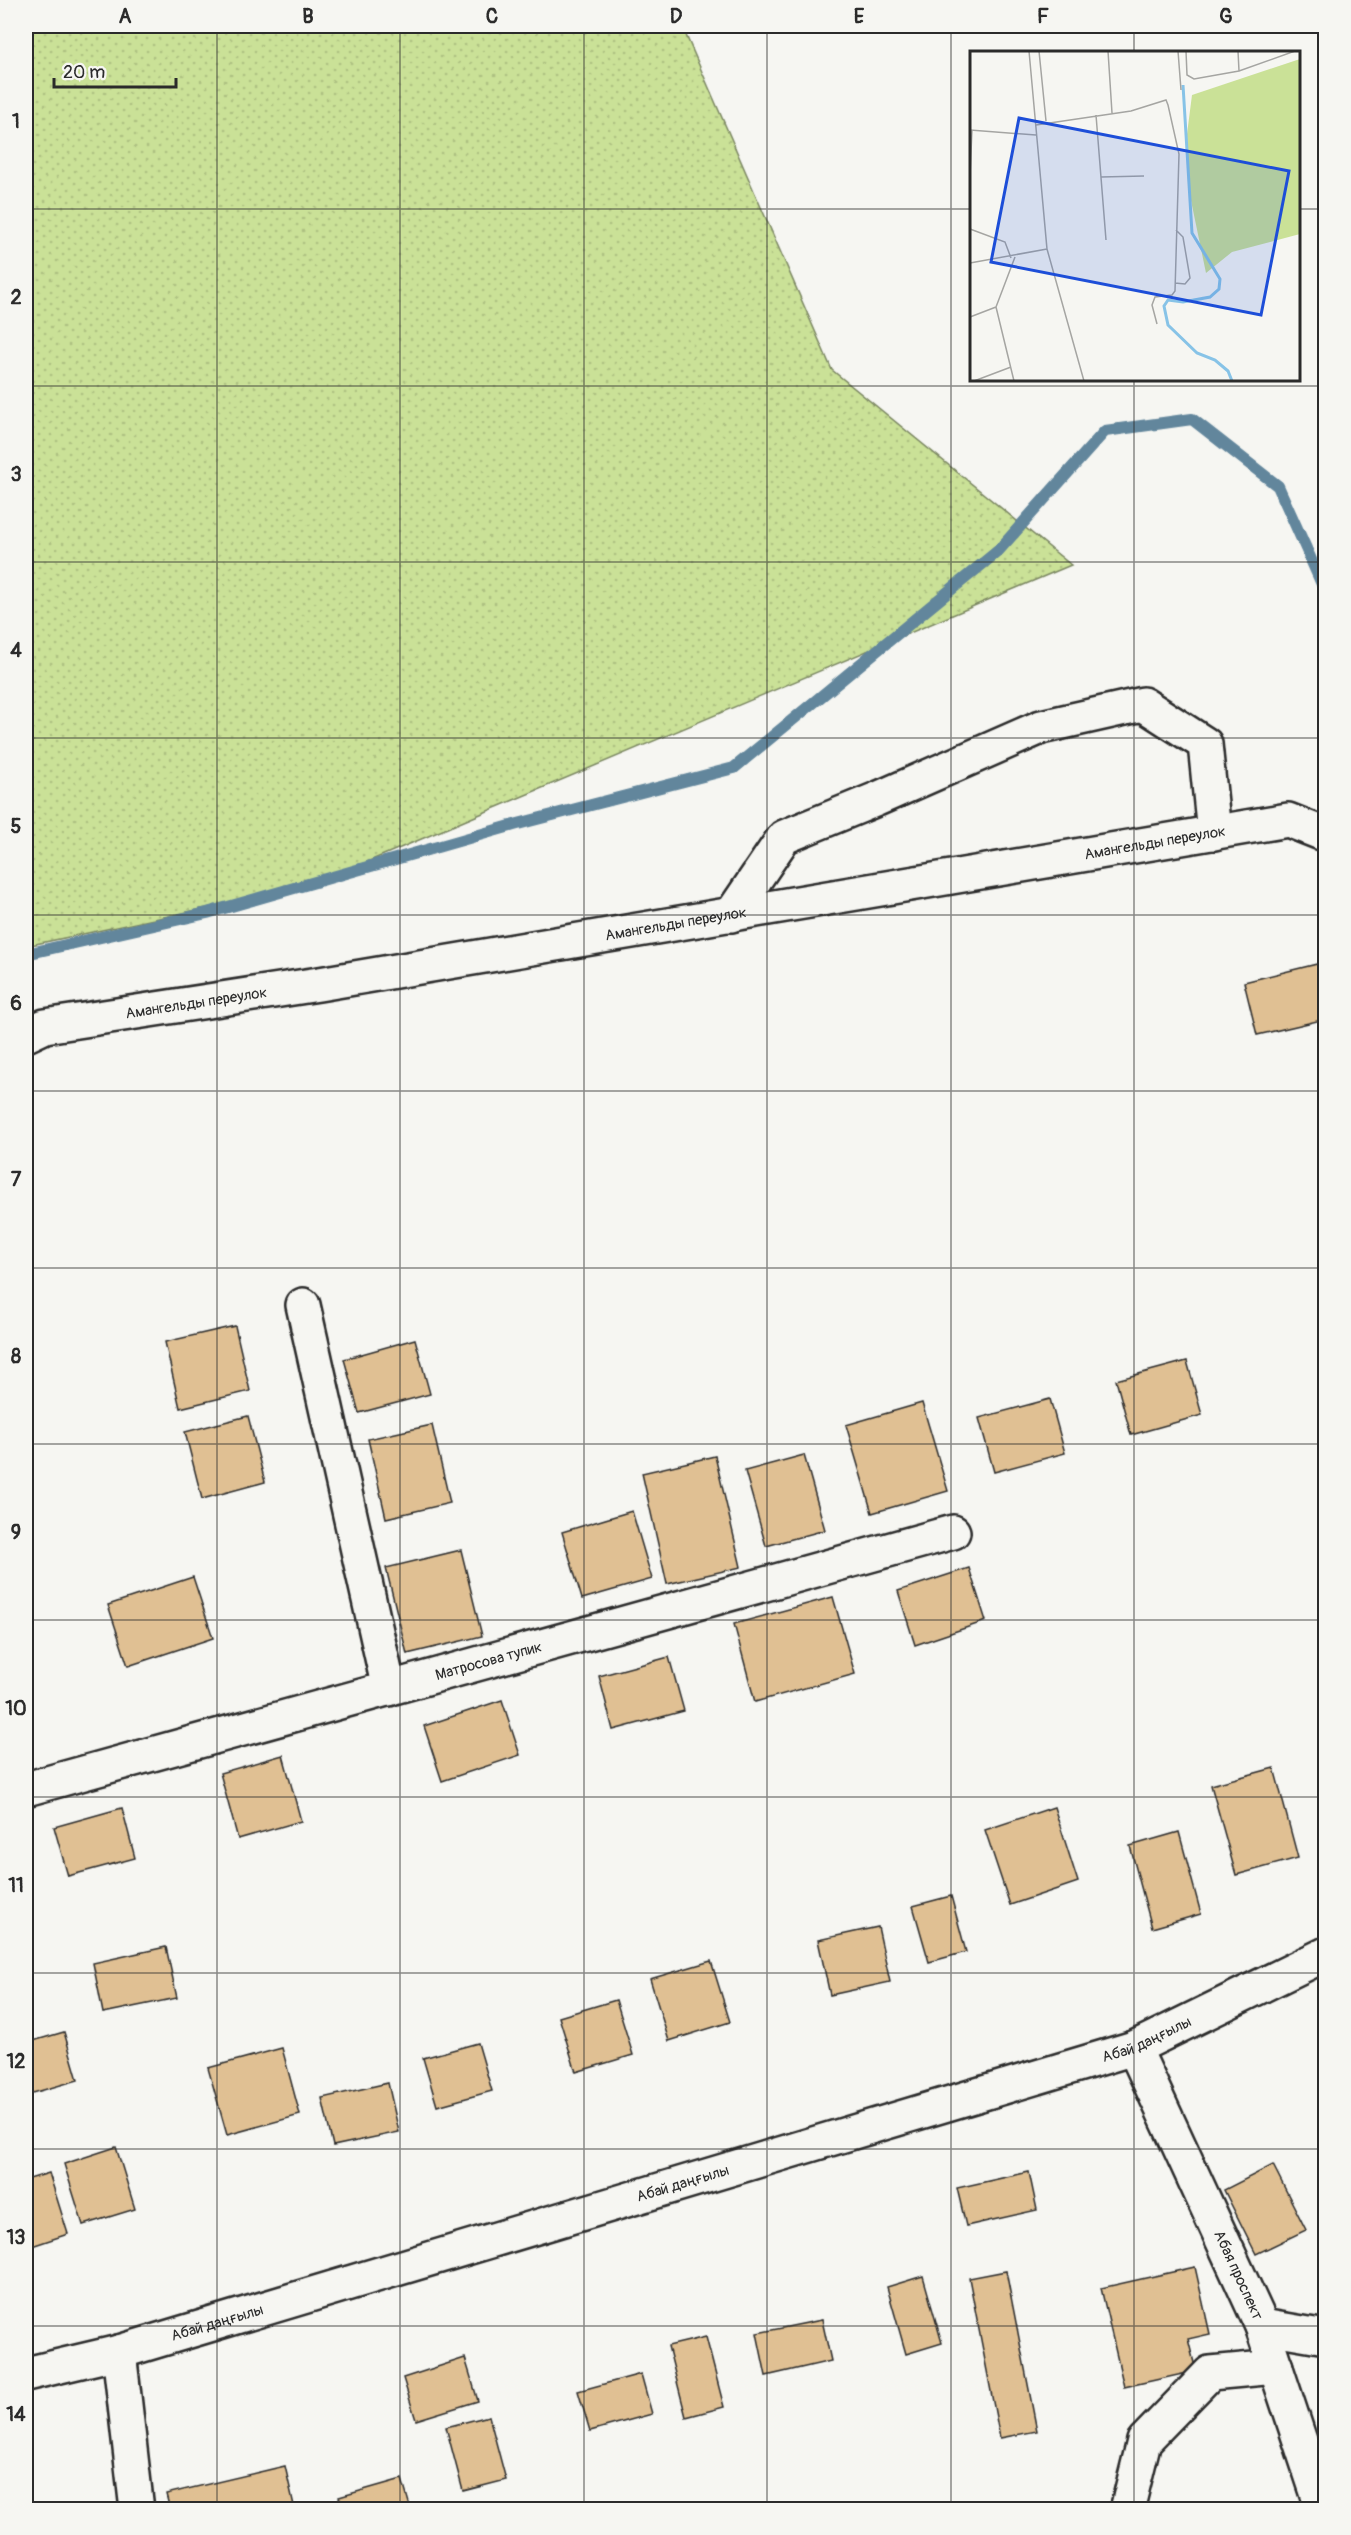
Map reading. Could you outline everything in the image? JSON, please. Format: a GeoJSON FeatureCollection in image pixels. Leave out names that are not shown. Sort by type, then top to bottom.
{"type":"FeatureCollection","features":[{"type":"Feature","properties":{"kind":"street"},"geometry":{"type":"LineString","coordinates":[[731,915],[784,837],[1041,727],[1143,704],[1205,744],[1214,833]]}},
{"type":"Feature","properties":{"kind":"street","name":"Амангельды переулок"},"geometry":{"type":"LineString","coordinates":[[26,1035],[45,1026],[319,984],[1288,820],[1326,835]]}},
{"type":"Feature","properties":{"kind":"street"},"geometry":{"type":"LineString","coordinates":[[303,1305],[388,1689]]}},
{"type":"Feature","properties":{"kind":"street","name":"Матросова тупик"},"geometry":{"type":"LineString","coordinates":[[26,1789],[952,1532]]}},
{"type":"Feature","properties":{"kind":"street","name":"Абай даңғылы"},"geometry":{"type":"LineString","coordinates":[[28,2368],[119,2352],[1134,2048],[1326,1954]]}},
{"type":"Feature","properties":{"kind":"street","name":"Абая проспект"},"geometry":{"type":"LineString","coordinates":[[1134,2048],[1262,2326],[1323,2510]]}},
{"type":"Feature","properties":{"kind":"street"},"geometry":{"type":"LineString","coordinates":[[1262,2326],[1326,2337]]}},
{"type":"Feature","properties":{"kind":"street"},"geometry":{"type":"LineString","coordinates":[[119,2352],[137,2510]]}},
{"type":"Feature","properties":{"kind":"street"},"geometry":{"type":"LineString","coordinates":[[1126,2510],[1144,2441],[1210,2373],[1276,2367]]}},
{"type":"Feature","properties":{"kind":"green space"},"geometry":{"type":"Polygon","coordinates":[[[26,26],[682,26],[832,370],[1071,565],[310,886],[26,946],[26,26]]]}},
{"type":"Feature","properties":{"kind":"building"},"geometry":{"type":"Polygon","coordinates":[[[1317,964],[1326,996],[1326,1019],[1257,1035],[1244,982],[1317,964]]]}},
{"type":"Feature","properties":{"kind":"building"},"geometry":{"type":"Polygon","coordinates":[[[235,1326],[250,1391],[180,1408],[165,1342],[235,1326]]]}},
{"type":"Feature","properties":{"kind":"building"},"geometry":{"type":"Polygon","coordinates":[[[415,1339],[430,1394],[359,1413],[344,1359],[415,1339]]]}},
{"type":"Feature","properties":{"kind":"building"},"geometry":{"type":"Polygon","coordinates":[[[1187,1361],[1202,1415],[1131,1435],[1116,1380],[1187,1361]]]}},
{"type":"Feature","properties":{"kind":"building"},"geometry":{"type":"Polygon","coordinates":[[[1050,1399],[1065,1453],[994,1472],[979,1418],[1050,1399]]]}},
{"type":"Feature","properties":{"kind":"building"},"geometry":{"type":"Polygon","coordinates":[[[922,1403],[948,1491],[872,1513],[846,1425],[922,1403]]]}},
{"type":"Feature","properties":{"kind":"building"},"geometry":{"type":"Polygon","coordinates":[[[248,1416],[265,1482],[202,1499],[185,1432],[248,1416]]]}},
{"type":"Feature","properties":{"kind":"building"},"geometry":{"type":"Polygon","coordinates":[[[432,1425],[450,1503],[386,1518],[368,1439],[432,1425]]]}},
{"type":"Feature","properties":{"kind":"building"},"geometry":{"type":"Polygon","coordinates":[[[804,1455],[825,1530],[766,1546],[745,1471],[804,1455]]]}},
{"type":"Feature","properties":{"kind":"building"},"geometry":{"type":"Polygon","coordinates":[[[715,1456],[741,1567],[667,1584],[642,1473],[715,1456]]]}},
{"type":"Feature","properties":{"kind":"building"},"geometry":{"type":"Polygon","coordinates":[[[632,1511],[652,1579],[582,1599],[562,1532],[632,1511]]]}},
{"type":"Feature","properties":{"kind":"building"},"geometry":{"type":"Polygon","coordinates":[[[461,1550],[482,1636],[407,1654],[386,1568],[461,1550]]]}},
{"type":"Feature","properties":{"kind":"building"},"geometry":{"type":"Polygon","coordinates":[[[969,1568],[986,1621],[915,1645],[898,1591],[969,1568]]]}},
{"type":"Feature","properties":{"kind":"building"},"geometry":{"type":"Polygon","coordinates":[[[193,1577],[213,1638],[128,1666],[108,1605],[193,1577]]]}},
{"type":"Feature","properties":{"kind":"building"},"geometry":{"type":"Polygon","coordinates":[[[833,1597],[855,1674],[755,1702],[734,1624],[833,1597]]]}},
{"type":"Feature","properties":{"kind":"building"},"geometry":{"type":"Polygon","coordinates":[[[669,1657],[684,1711],[613,1730],[599,1676],[669,1657]]]}},
{"type":"Feature","properties":{"kind":"building"},"geometry":{"type":"Polygon","coordinates":[[[502,1700],[520,1755],[442,1781],[424,1726],[502,1700]]]}},
{"type":"Feature","properties":{"kind":"building"},"geometry":{"type":"Polygon","coordinates":[[[283,1755],[301,1821],[238,1839],[220,1773],[283,1755]]]}},
{"type":"Feature","properties":{"kind":"building"},"geometry":{"type":"Polygon","coordinates":[[[1274,1768],[1298,1858],[1236,1875],[1211,1785],[1274,1768]]]}},
{"type":"Feature","properties":{"kind":"building"},"geometry":{"type":"Polygon","coordinates":[[[1054,1807],[1078,1882],[1010,1905],[985,1830],[1054,1807]]]}},
{"type":"Feature","properties":{"kind":"building"},"geometry":{"type":"Polygon","coordinates":[[[122,1808],[135,1858],[68,1876],[54,1827],[122,1808]]]}},
{"type":"Feature","properties":{"kind":"building"},"geometry":{"type":"Polygon","coordinates":[[[1179,1832],[1201,1914],[1152,1928],[1130,1846],[1179,1832]]]}},
{"type":"Feature","properties":{"kind":"building"},"geometry":{"type":"Polygon","coordinates":[[[951,1896],[966,1952],[929,1962],[913,1906],[951,1896]]]}},
{"type":"Feature","properties":{"kind":"building"},"geometry":{"type":"Polygon","coordinates":[[[878,1927],[890,1982],[830,1995],[818,1940],[878,1927]]]}},
{"type":"Feature","properties":{"kind":"building"},"geometry":{"type":"Polygon","coordinates":[[[166,1947],[177,1998],[103,2013],[93,1963],[166,1947]]]}},
{"type":"Feature","properties":{"kind":"building"},"geometry":{"type":"Polygon","coordinates":[[[711,1961],[730,2022],[669,2041],[650,1979],[711,1961]]]}},
{"type":"Feature","properties":{"kind":"building"},"geometry":{"type":"Polygon","coordinates":[[[616,2000],[633,2055],[576,2072],[559,2017],[616,2000]]]}},
{"type":"Feature","properties":{"kind":"building"},"geometry":{"type":"Polygon","coordinates":[[[64,2032],[78,2080],[26,2095],[26,2043],[64,2032]]]}},
{"type":"Feature","properties":{"kind":"building"},"geometry":{"type":"Polygon","coordinates":[[[478,2043],[492,2091],[437,2106],[423,2058],[478,2043]]]}},
{"type":"Feature","properties":{"kind":"building"},"geometry":{"type":"Polygon","coordinates":[[[282,2048],[300,2115],[227,2135],[208,2068],[282,2048]]]}},
{"type":"Feature","properties":{"kind":"building"},"geometry":{"type":"Polygon","coordinates":[[[388,2083],[399,2132],[333,2146],[322,2098],[388,2083]]]}},
{"type":"Feature","properties":{"kind":"building"},"geometry":{"type":"Polygon","coordinates":[[[116,2147],[135,2209],[83,2225],[64,2164],[116,2147]]]}},
{"type":"Feature","properties":{"kind":"building"},"geometry":{"type":"Polygon","coordinates":[[[1273,2165],[1306,2230],[1256,2254],[1224,2190],[1273,2165]]]}},
{"type":"Feature","properties":{"kind":"building"},"geometry":{"type":"Polygon","coordinates":[[[1029,2172],[1037,2210],[966,2226],[957,2188],[1029,2172]]]}},
{"type":"Feature","properties":{"kind":"building"},"geometry":{"type":"Polygon","coordinates":[[[49,2173],[68,2234],[26,2248],[26,2180],[49,2173]]]}},
{"type":"Feature","properties":{"kind":"building"},"geometry":{"type":"Polygon","coordinates":[[[1195,2267],[1210,2334],[1188,2339],[1196,2371],[1124,2387],[1101,2288],[1195,2267]]]}},
{"type":"Feature","properties":{"kind":"building"},"geometry":{"type":"Polygon","coordinates":[[[1006,2271],[1037,2431],[1000,2438],[969,2278],[1006,2271]]]}},
{"type":"Feature","properties":{"kind":"building"},"geometry":{"type":"Polygon","coordinates":[[[923,2276],[942,2343],[906,2354],[887,2287],[923,2276]]]}},
{"type":"Feature","properties":{"kind":"building"},"geometry":{"type":"Polygon","coordinates":[[[822,2320],[831,2361],[766,2376],[757,2333],[822,2320]]]}},
{"type":"Feature","properties":{"kind":"building"},"geometry":{"type":"Polygon","coordinates":[[[706,2337],[724,2407],[686,2417],[668,2346],[706,2337]]]}},
{"type":"Feature","properties":{"kind":"building"},"geometry":{"type":"Polygon","coordinates":[[[465,2358],[478,2401],[416,2420],[403,2378],[465,2358]]]}},
{"type":"Feature","properties":{"kind":"building"},"geometry":{"type":"Polygon","coordinates":[[[641,2374],[652,2414],[590,2431],[578,2391],[641,2374]]]}},
{"type":"Feature","properties":{"kind":"building"},"geometry":{"type":"Polygon","coordinates":[[[489,2416],[506,2480],[463,2491],[446,2427],[489,2416]]]}},
{"type":"Feature","properties":{"kind":"building"},"geometry":{"type":"Polygon","coordinates":[[[285,2466],[295,2510],[170,2510],[166,2494],[285,2466]]]}},
{"type":"Feature","properties":{"kind":"building"},"geometry":{"type":"Polygon","coordinates":[[[402,2479],[411,2510],[343,2510],[339,2497],[402,2479]]]}},
{"type":"Feature","properties":{"kind":"waterway"},"geometry":{"type":"LineString","coordinates":[[26,954],[207,913],[514,825],[734,768],[998,551],[1105,431],[1192,419],[1278,486],[1326,593]]}}]}
